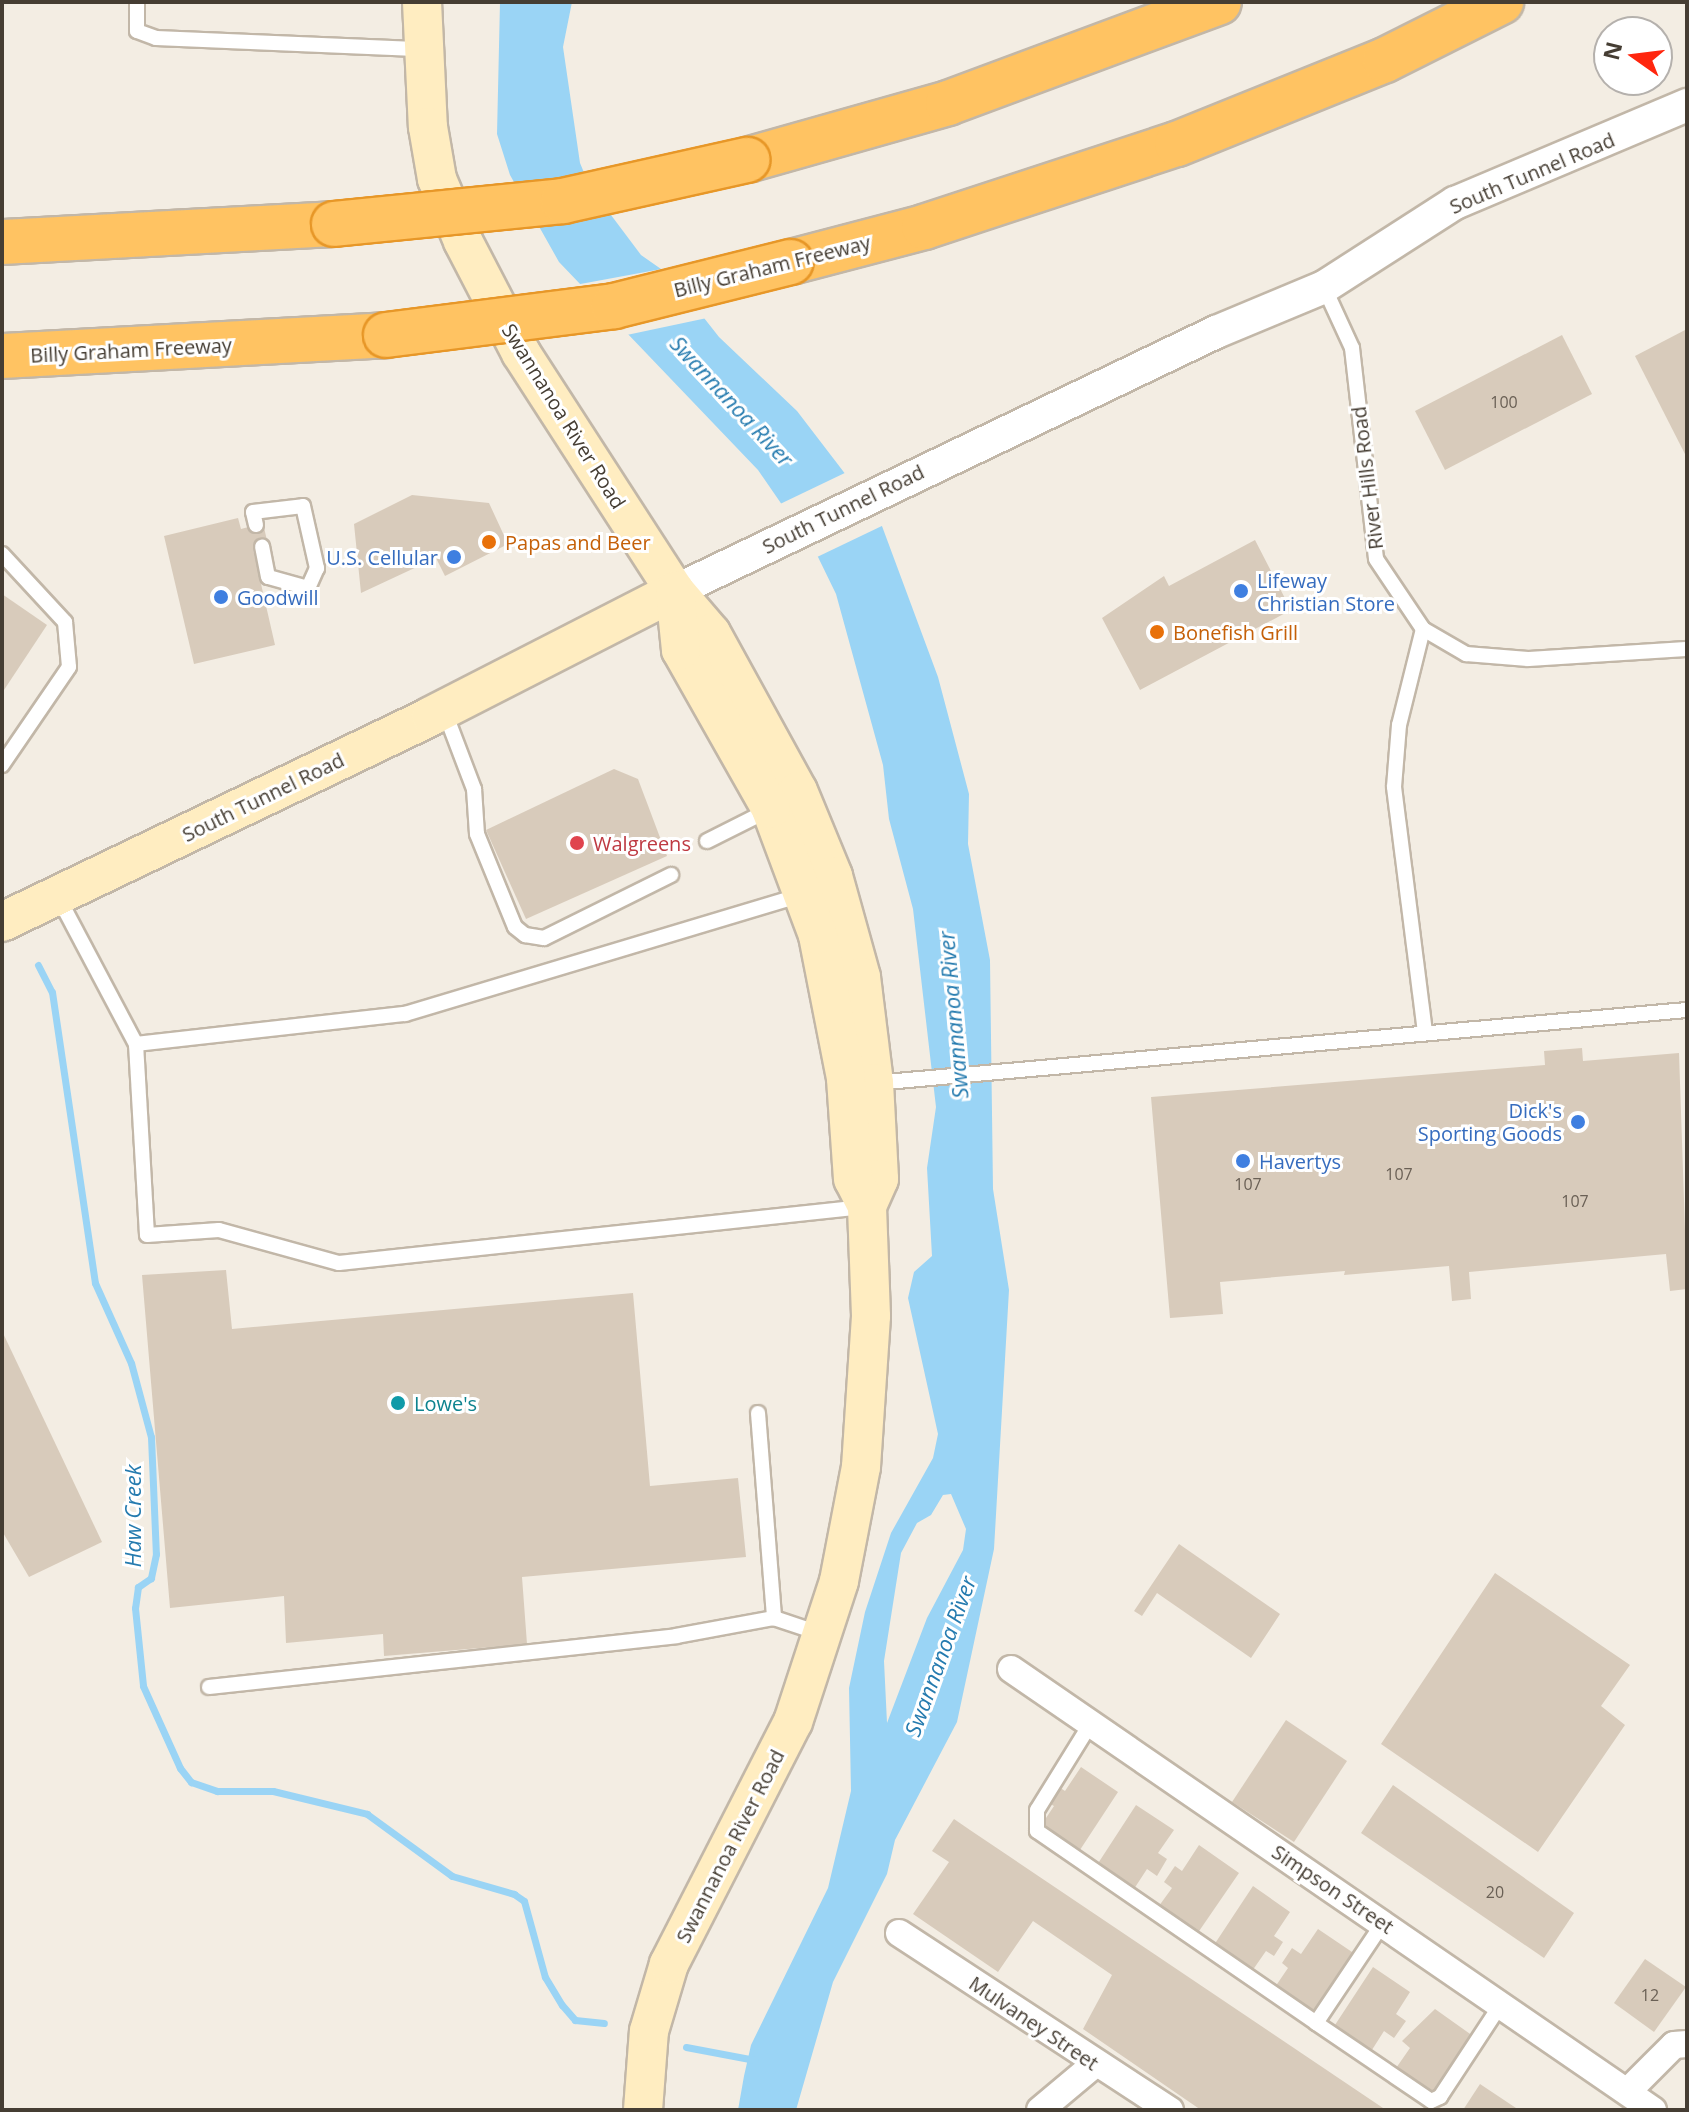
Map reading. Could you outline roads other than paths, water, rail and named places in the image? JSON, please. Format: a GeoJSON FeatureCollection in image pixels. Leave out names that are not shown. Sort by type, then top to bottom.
{"type":"FeatureCollection","features":[{"type":"Feature","properties":{"kind":"highway"},"geometry":{"type":"LineString","coordinates":[[2,242],[334,224],[563,201],[747,160],[948,103],[1219,2]]}},
{"type":"Feature","properties":{"kind":"highway","name":"Billy Graham Freeway"},"geometry":{"type":"LineString","coordinates":[[2,356],[386,335],[614,306],[954,218],[1177,144],[1385,60],[1501,2]]}},
{"type":"Feature","properties":{"kind":"main road","name":"Swannanoa River Road"},"geometry":{"type":"LineString","coordinates":[[422,2],[437,179],[463,241],[521,353],[675,591],[718,645],[818,836],[891,1082],[879,1179],[867,1206]]}},
{"type":"Feature","properties":{"kind":"main road","name":"Swannanoa River Road"},"geometry":{"type":"LineString","coordinates":[[643,2110],[649,2031],[669,1964],[759,1797],[823,1634],[861,1467],[871,1316],[867,1206],[853,1179],[841,1037],[805,894],[771,809],[681,650],[675,591]]}},
{"type":"Feature","properties":{"kind":"main road","name":"South Tunnel Road"},"geometry":{"type":"LineString","coordinates":[[2,922],[444,710],[675,591]]}},
{"type":"Feature","properties":{"kind":"street","name":"South Tunnel Road"},"geometry":{"type":"LineString","coordinates":[[675,591],[923,470],[1324,287],[1455,203],[1687,105]]}},
{"type":"Feature","properties":{"kind":"street","name":"Simpson Street"},"geometry":{"type":"LineString","coordinates":[[1011,1669],[1630,2089],[1653,2110]]}},
{"type":"Feature","properties":{"kind":"street","name":"Mulvaney Street"},"geometry":{"type":"LineString","coordinates":[[899,1933],[1095,2064],[1170,2110]]}},
{"type":"Feature","properties":{"kind":"street"},"geometry":{"type":"LineString","coordinates":[[1630,2089],[1674,2045],[1687,2044]]}},
{"type":"Feature","properties":{"kind":"street"},"geometry":{"type":"LineString","coordinates":[[1040,2110],[1095,2064]]}},
{"type":"Feature","properties":{"kind":"lane"},"geometry":{"type":"LineString","coordinates":[[137,2],[137,31],[156,38],[424,49]]}},
{"type":"Feature","properties":{"kind":"lane","name":"River Hills Road"},"geometry":{"type":"LineString","coordinates":[[1324,287],[1352,348],[1376,559],[1423,629],[1466,654],[1528,659],[1687,649]]}},
{"type":"Feature","properties":{"kind":"lane"},"geometry":{"type":"LineString","coordinates":[[256,525],[253,512],[303,506],[317,568],[308,588],[268,577],[262,547]]}},
{"type":"Feature","properties":{"kind":"lane"},"geometry":{"type":"LineString","coordinates":[[2,554],[65,622],[69,667],[2,765]]}},
{"type":"Feature","properties":{"kind":"lane"},"geometry":{"type":"LineString","coordinates":[[1423,629],[1399,725],[1394,787],[1425,1033]]}},
{"type":"Feature","properties":{"kind":"lane"},"geometry":{"type":"LineString","coordinates":[[444,710],[474,789],[477,834],[515,927],[525,935],[544,938],[671,875]]}},
{"type":"Feature","properties":{"kind":"lane"},"geometry":{"type":"LineString","coordinates":[[707,841],[771,809]]}},
{"type":"Feature","properties":{"kind":"lane"},"geometry":{"type":"LineString","coordinates":[[136,1044],[405,1014],[805,894]]}},
{"type":"Feature","properties":{"kind":"lane"},"geometry":{"type":"LineString","coordinates":[[57,895],[136,1044],[147,1235],[219,1230],[339,1263],[867,1206]]}},
{"type":"Feature","properties":{"kind":"lane"},"geometry":{"type":"LineString","coordinates":[[891,1082],[1687,1010]]}},
{"type":"Feature","properties":{"kind":"lane"},"geometry":{"type":"LineString","coordinates":[[758,1413],[774,1618]]}},
{"type":"Feature","properties":{"kind":"lane"},"geometry":{"type":"LineString","coordinates":[[209,1687],[676,1636],[774,1618],[823,1634]]}},
{"type":"Feature","properties":{"kind":"lane"},"geometry":{"type":"LineString","coordinates":[[1091,1723],[1037,1810],[1037,1831],[1316,2023],[1431,2101],[1440,2097],[1501,2004]]}},
{"type":"Feature","properties":{"kind":"lane"},"geometry":{"type":"LineString","coordinates":[[1316,2023],[1383,1923]]}},
{"type":"Feature","properties":{"kind":"water","name":"Swannanoa River"},"geometry":{"type":"Polygon","coordinates":[[[500,2],[572,2],[563,47],[580,163],[590,187],[641,255],[671,276],[719,337],[797,411],[879,518],[938,677],[969,794],[968,844],[990,960],[993,1189],[1009,1290],[994,1549],[957,1722],[895,1840],[887,1874],[833,1982],[796,2110],[738,2110],[751,2045],[828,1888],[851,1791],[849,1688],[865,1612],[891,1533],[933,1458],[938,1434],[908,1298],[914,1272],[932,1256],[927,1168],[936,1107],[913,909],[889,819],[883,765],[836,594],[818,557],[758,470],[559,262],[510,175],[497,134],[500,2]],[[951,1494],[943,1495],[931,1515],[917,1523],[901,1553],[884,1661],[887,1723],[927,1618],[963,1550],[966,1529],[951,1494]]]}},
{"type":"Feature","properties":{"kind":"waterway","name":"Haw Creek"},"geometry":{"type":"LineString","coordinates":[[38,965],[52,992],[95,1283],[131,1363],[151,1437],[156,1554],[151,1578],[138,1587],[135,1608],[143,1686],[180,1768],[191,1782],[217,1791],[273,1791],[367,1814],[452,1876],[514,1894],[524,1901],[545,1977],[562,2005],[575,2020],[604,2023]]}},
{"type":"Feature","properties":{"kind":"waterway","name":"Haw Creek"},"geometry":{"type":"LineString","coordinates":[[686,2047],[755,2060]]}},
{"type":"Feature","properties":{"kind":"place","name":"Papas and Beer"},"geometry":{"type":"Point","coordinates":[489,542]}},
{"type":"Feature","properties":{"kind":"place","name":"U.S. Cellular"},"geometry":{"type":"Point","coordinates":[454,557]}},
{"type":"Feature","properties":{"kind":"place","name":"Lifeway Christian Store"},"geometry":{"type":"Point","coordinates":[1241,591]}},
{"type":"Feature","properties":{"kind":"place","name":"Goodwill"},"geometry":{"type":"Point","coordinates":[221,597]}},
{"type":"Feature","properties":{"kind":"place","name":"Bonefish Grill"},"geometry":{"type":"Point","coordinates":[1157,632]}},
{"type":"Feature","properties":{"kind":"place","name":"Walgreens"},"geometry":{"type":"Point","coordinates":[577,843]}},
{"type":"Feature","properties":{"kind":"place","name":"Dick's Sporting Goods"},"geometry":{"type":"Point","coordinates":[1578,1122]}},
{"type":"Feature","properties":{"kind":"place","name":"Havertys"},"geometry":{"type":"Point","coordinates":[1243,1161]}},
{"type":"Feature","properties":{"kind":"place","name":"Lowe's"},"geometry":{"type":"Point","coordinates":[398,1403]}}]}
